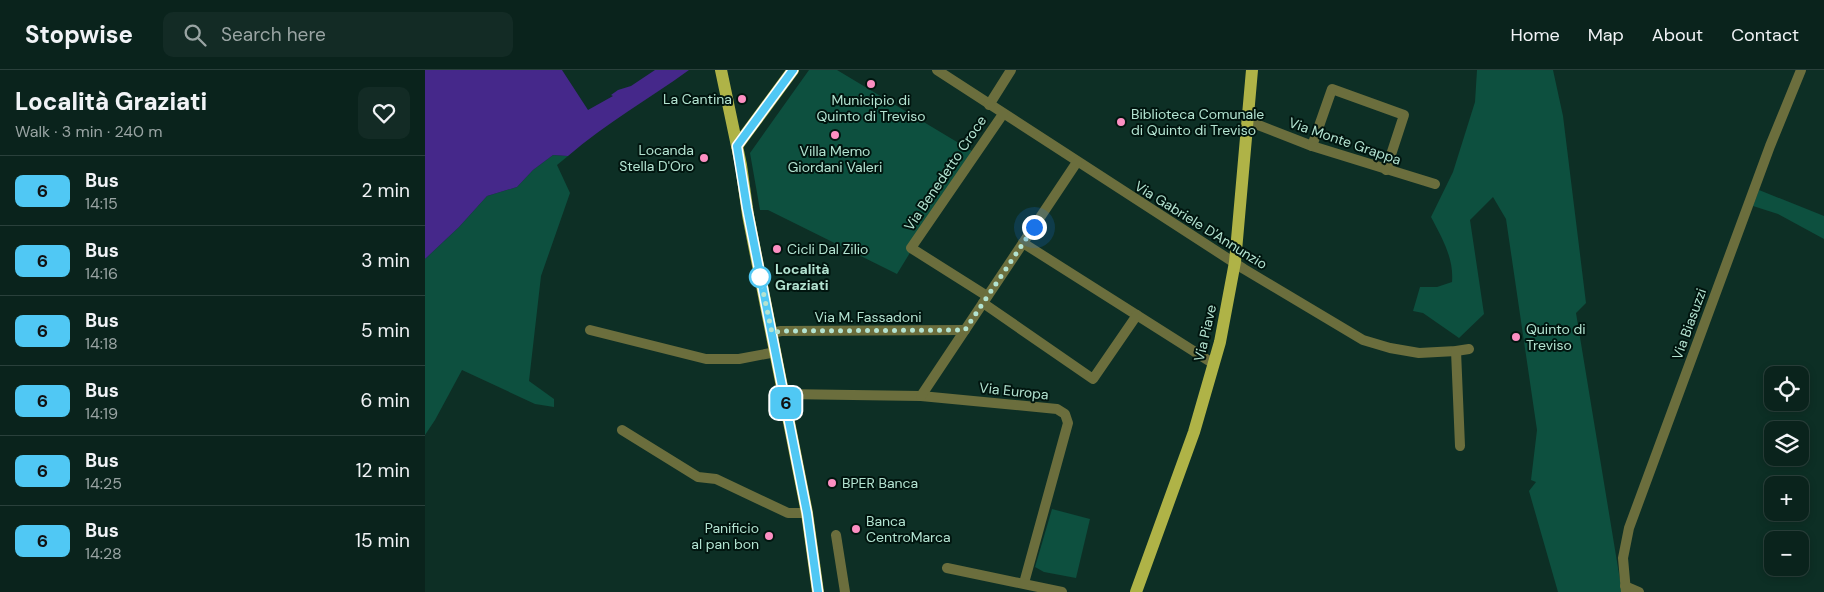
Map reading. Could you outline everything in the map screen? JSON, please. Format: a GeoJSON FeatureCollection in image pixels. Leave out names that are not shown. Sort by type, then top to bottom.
{"type":"FeatureCollection","features":[{"type":"Feature","properties":{"kind":"main road"},"geometry":{"type":"LineString","coordinates":[[721,70],[807,513],[818,592]]}},
{"type":"Feature","properties":{"kind":"main road"},"geometry":{"type":"LineString","coordinates":[[737,146],[793,70]]}},
{"type":"Feature","properties":{"kind":"main road","name":"Via Piave"},"geometry":{"type":"LineString","coordinates":[[1136,592],[1194,432],[1214,364],[1235,262],[1252,70]]}},
{"type":"Feature","properties":{"kind":"main road"},"geometry":{"type":"LineString","coordinates":[[725,92],[729,143],[737,178],[745,197]]}},
{"type":"Feature","properties":{"kind":"street","name":"Via Gabriele D'Annunzio"},"geometry":{"type":"LineString","coordinates":[[937,70],[1077,162],[1363,340],[1419,353],[1469,349]]}},
{"type":"Feature","properties":{"kind":"street"},"geometry":{"type":"LineString","coordinates":[[989,105],[1011,70]]}},
{"type":"Feature","properties":{"kind":"street","name":"Via Biasuzzi"},"geometry":{"type":"LineString","coordinates":[[1625,589],[1623,558],[1629,528],[1770,146],[1801,70]]}},
{"type":"Feature","properties":{"kind":"street"},"geometry":{"type":"LineString","coordinates":[[1313,146],[1333,89],[1404,115],[1386,170]]}},
{"type":"Feature","properties":{"kind":"street","name":"Via Benedetto Croce"},"geometry":{"type":"LineString","coordinates":[[985,300],[911,248],[1003,114]]}},
{"type":"Feature","properties":{"kind":"street","name":"Via Monte Grappa"},"geometry":{"type":"LineString","coordinates":[[1248,121],[1313,146],[1435,184]]}},
{"type":"Feature","properties":{"kind":"street"},"geometry":{"type":"LineString","coordinates":[[733,160],[737,146]]}},
{"type":"Feature","properties":{"kind":"street"},"geometry":{"type":"LineString","coordinates":[[921,396],[1077,162]]}},
{"type":"Feature","properties":{"kind":"street"},"geometry":{"type":"LineString","coordinates":[[1023,243],[1214,364]]}},
{"type":"Feature","properties":{"kind":"street"},"geometry":{"type":"LineString","coordinates":[[985,300],[1093,379],[1137,315]]}},
{"type":"Feature","properties":{"kind":"street"},"geometry":{"type":"LineString","coordinates":[[590,330],[706,359],[739,360],[776,352]]}},
{"type":"Feature","properties":{"kind":"street","name":"Via M. Fassadoni"},"geometry":{"type":"LineString","coordinates":[[772,333],[781,331],[965,330]]}},
{"type":"Feature","properties":{"kind":"street"},"geometry":{"type":"LineString","coordinates":[[1456,351],[1460,446]]}},
{"type":"Feature","properties":{"kind":"street","name":"Via Europa"},"geometry":{"type":"LineString","coordinates":[[784,394],[921,396],[1057,409],[1065,414],[1067,423],[1024,583]]}},
{"type":"Feature","properties":{"kind":"street"},"geometry":{"type":"LineString","coordinates":[[623,430],[698,477],[716,480],[788,512],[807,513]]}},
{"type":"Feature","properties":{"kind":"street"},"geometry":{"type":"LineString","coordinates":[[836,534],[845,592]]}},
{"type":"Feature","properties":{"kind":"street"},"geometry":{"type":"LineString","coordinates":[[947,568],[1062,592]]}},
{"type":"Feature","properties":{"kind":"street"},"geometry":{"type":"LineString","coordinates":[[1625,589],[1639,592]]}},
{"type":"Feature","properties":{"kind":"green space"},"geometry":{"type":"Polygon","coordinates":[[[809,70],[837,70],[972,151],[897,274],[768,210],[760,210],[750,153],[809,70]]]}},
{"type":"Feature","properties":{"kind":"green space"},"geometry":{"type":"Polygon","coordinates":[[[1477,70],[1553,70],[1563,116],[1586,303],[1576,313],[1622,592],[1558,592],[1529,491],[1536,482],[1531,480],[1537,430],[1506,219],[1493,197],[1470,220],[1484,314],[1459,338],[1423,313],[1413,311],[1420,287],[1437,287],[1452,282],[1449,256],[1431,217],[1453,172],[1475,102],[1477,70]]]}},
{"type":"Feature","properties":{"kind":"green space"},"geometry":{"type":"Polygon","coordinates":[[[553,155],[568,156],[557,165],[570,193],[541,276],[529,381],[554,399],[554,407],[535,404],[462,370],[425,435],[425,259],[459,227],[487,196],[517,187],[533,170],[553,155]]]}},
{"type":"Feature","properties":{"kind":"green space"},"geometry":{"type":"Polygon","coordinates":[[[1759,190],[1824,216],[1824,239],[1778,214],[1753,206],[1759,190]]]}},
{"type":"Feature","properties":{"kind":"green space"},"geometry":{"type":"Polygon","coordinates":[[[1052,509],[1090,519],[1076,578],[1044,572],[1035,567],[1052,509]]]}},
{"type":"Feature","properties":{"kind":"shaded area"},"geometry":{"type":"Polygon","coordinates":[[[425,70],[562,70],[588,110],[613,96],[611,95],[618,90],[631,86],[655,70],[689,70],[612,122],[568,156],[553,155],[533,170],[517,187],[487,196],[459,227],[425,259],[425,70]]]}},
{"type":"Feature","properties":{"kind":"bus line","name":"6"},"geometry":{"type":"LineString","coordinates":[[793,70],[737,146],[747,208],[807,513],[818,592]]}},
{"type":"Feature","properties":{"kind":"place","name":"Municipio di Quinto di Treviso"},"geometry":{"type":"Point","coordinates":[871,84]}},
{"type":"Feature","properties":{"kind":"place","name":"La Cantina"},"geometry":{"type":"Point","coordinates":[742,99]}},
{"type":"Feature","properties":{"kind":"place","name":"Biblioteca Comunale di Quinto di Treviso"},"geometry":{"type":"Point","coordinates":[1121,122]}},
{"type":"Feature","properties":{"kind":"place","name":"Villa Memo Giordani Valeri"},"geometry":{"type":"Point","coordinates":[835,135]}},
{"type":"Feature","properties":{"kind":"place","name":"Locanda Stella D'Oro"},"geometry":{"type":"Point","coordinates":[704,158]}},
{"type":"Feature","properties":{"kind":"place","name":"Cicli Dal Zilio"},"geometry":{"type":"Point","coordinates":[777,249]}},
{"type":"Feature","properties":{"kind":"place","name":"Località Graziati"},"geometry":{"type":"Point","coordinates":[760,277]}},
{"type":"Feature","properties":{"kind":"place","name":"Quinto di Treviso"},"geometry":{"type":"Point","coordinates":[1516,337]}},
{"type":"Feature","properties":{"kind":"place","name":"BPER Banca"},"geometry":{"type":"Point","coordinates":[832,483]}},
{"type":"Feature","properties":{"kind":"place","name":"Banca CentroMarca"},"geometry":{"type":"Point","coordinates":[856,529]}},
{"type":"Feature","properties":{"kind":"place","name":"Panificio al pan bon"},"geometry":{"type":"Point","coordinates":[769,536]}},
{"type":"Feature","properties":{"kind":"route"},"geometry":{"type":"LineString","coordinates":[[760,277],[772,333],[781,331],[965,330],[1034,227]]}}]}
